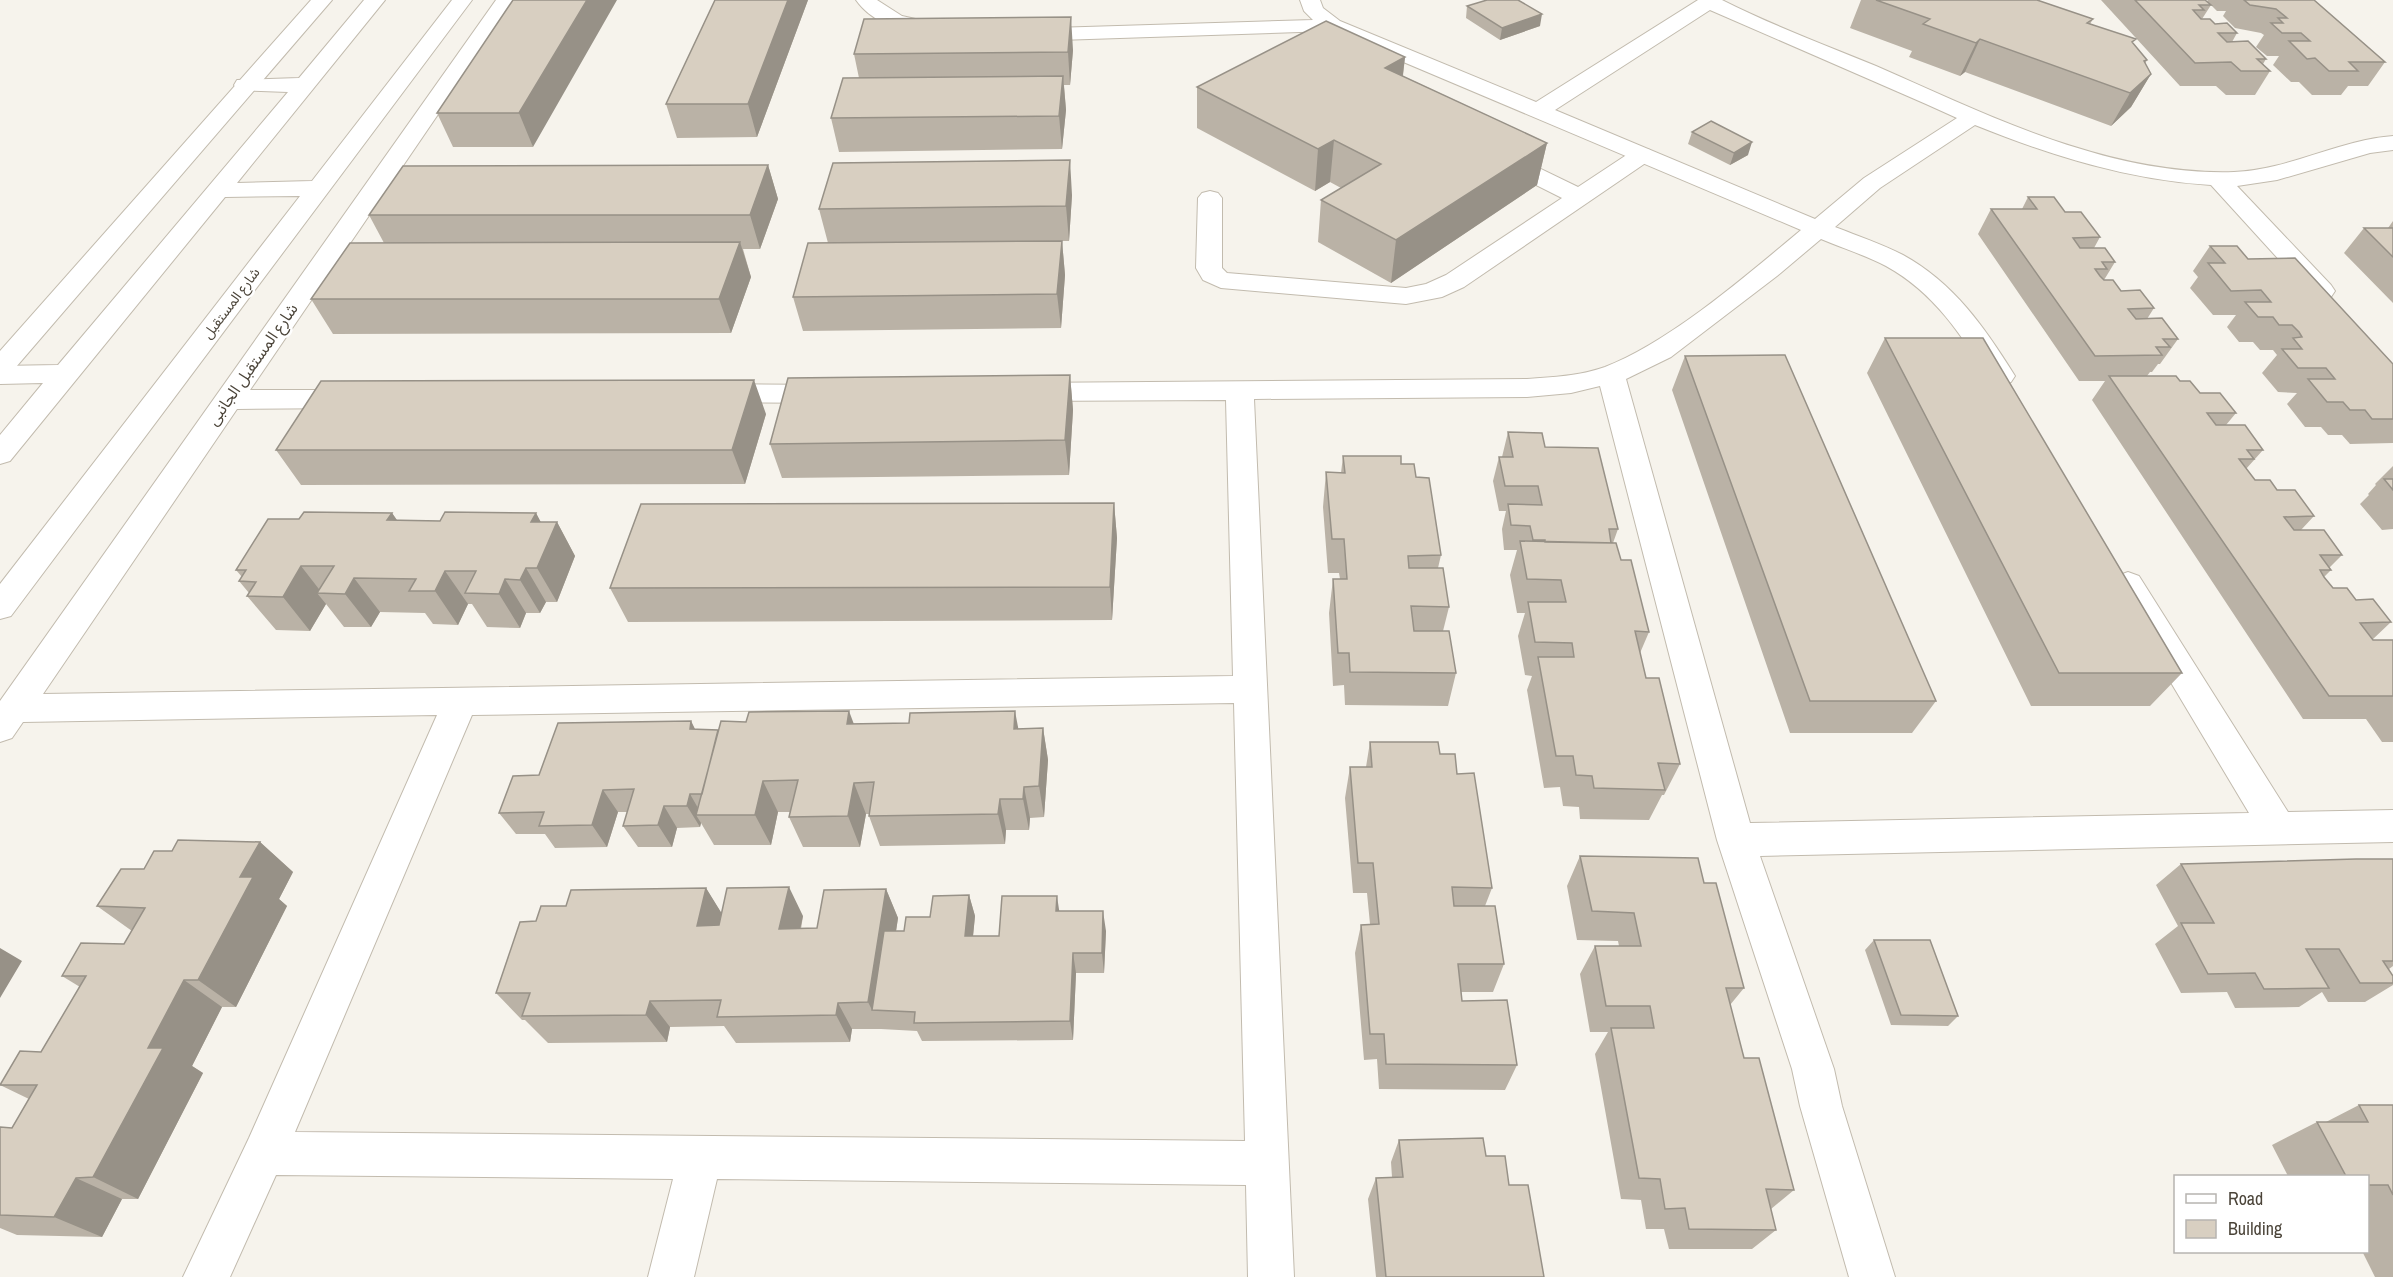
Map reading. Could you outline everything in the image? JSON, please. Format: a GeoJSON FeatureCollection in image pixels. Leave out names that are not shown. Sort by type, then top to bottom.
{"type":"FeatureCollection","features":[{"type":"Feature","properties":{"kind":"street"},"geometry":{"type":"LineString","coordinates":[[0,368],[245,85],[322,0]]}},
{"type":"Feature","properties":{"kind":"street"},"geometry":{"type":"LineString","coordinates":[[0,454],[221,190],[303,85],[375,0]]}},
{"type":"Feature","properties":{"kind":"street","name":"شارع المستقبل"},"geometry":{"type":"LineString","coordinates":[[0,607],[462,0]]}},
{"type":"Feature","properties":{"kind":"street","name":"شارع المستقبل الجانبى"},"geometry":{"type":"LineString","coordinates":[[7,718],[225,400],[506,0]]}},
{"type":"Feature","properties":{"kind":"street"},"geometry":{"type":"LineString","coordinates":[[866,0],[872,8],[888,18],[910,26],[949,30]]}},
{"type":"Feature","properties":{"kind":"street"},"geometry":{"type":"LineString","coordinates":[[1310,0],[1314,11],[1333,25],[1893,260],[1919,274],[1940,291],[1964,319],[2011,393]]}},
{"type":"Feature","properties":{"kind":"street"},"geometry":{"type":"LineString","coordinates":[[1538,111],[1710,1],[1973,117],[2032,139],[2131,167],[2218,179],[2277,174],[2375,144],[2393,143]]}},
{"type":"Feature","properties":{"kind":"street"},"geometry":{"type":"LineString","coordinates":[[1004,32],[1059,34],[1333,25]]}},
{"type":"Feature","properties":{"kind":"street"},"geometry":{"type":"LineString","coordinates":[[245,85],[303,85]]}},
{"type":"Feature","properties":{"kind":"street"},"geometry":{"type":"LineString","coordinates":[[1002,392],[1527,388],[1571,384],[1611,375],[1661,351],[1695,328],[1820,229],[1872,183],[1973,117]]}},
{"type":"Feature","properties":{"kind":"street"},"geometry":{"type":"LineString","coordinates":[[1490,153],[1579,198]]}},
{"type":"Feature","properties":{"kind":"street"},"geometry":{"type":"LineString","coordinates":[[1210,198],[1209,268],[1212,275],[1221,280],[1406,296],[1433,291],[1455,281],[1642,154]]}},
{"type":"Feature","properties":{"kind":"street"},"geometry":{"type":"LineString","coordinates":[[2218,179],[2338,309]]}},
{"type":"Feature","properties":{"kind":"street"},"geometry":{"type":"LineString","coordinates":[[221,190],[318,188]]}},
{"type":"Feature","properties":{"kind":"street"},"geometry":{"type":"LineString","coordinates":[[0,375],[67,374]]}},
{"type":"Feature","properties":{"kind":"street"},"geometry":{"type":"LineString","coordinates":[[1611,375],[1736,840],[1813,1069],[1821,1106],[1872,1277]]}},
{"type":"Feature","properties":{"kind":"street"},"geometry":{"type":"LineString","coordinates":[[1240,389],[1271,1277]]}},
{"type":"Feature","properties":{"kind":"street"},"geometry":{"type":"LineString","coordinates":[[689,394],[852,393]]}},
{"type":"Feature","properties":{"kind":"street"},"geometry":{"type":"LineString","coordinates":[[225,400],[381,399]]}},
{"type":"Feature","properties":{"kind":"street"},"geometry":{"type":"LineString","coordinates":[[2116,565],[2278,828]]}},
{"type":"Feature","properties":{"kind":"street"},"geometry":{"type":"LineString","coordinates":[[7,718],[461,701],[1251,689]]}},
{"type":"Feature","properties":{"kind":"street"},"geometry":{"type":"LineString","coordinates":[[206,1277],[264,1153],[461,701]]}},
{"type":"Feature","properties":{"kind":"street"},"geometry":{"type":"LineString","coordinates":[[1736,840],[2393,826]]}},
{"type":"Feature","properties":{"kind":"street"},"geometry":{"type":"LineString","coordinates":[[264,1153],[1267,1163]]}},
{"type":"Feature","properties":{"kind":"street"},"geometry":{"type":"LineString","coordinates":[[671,1277],[700,1158]]}},
{"type":"Feature","properties":{"kind":"building"},"geometry":{"type":"Polygon","coordinates":[[[513,0],[587,0],[519,113],[437,113],[513,0]]]}},
{"type":"Feature","properties":{"kind":"building"},"geometry":{"type":"Polygon","coordinates":[[[715,0],[788,0],[748,104],[666,104],[715,0]]]}},
{"type":"Feature","properties":{"kind":"building"},"geometry":{"type":"Polygon","coordinates":[[[1487,0],[1518,0],[1542,14],[1502,28],[1467,6],[1487,0]]]}},
{"type":"Feature","properties":{"kind":"building"},"geometry":{"type":"Polygon","coordinates":[[[1876,0],[2037,0],[2093,19],[2087,23],[2136,39],[2132,42],[2147,60],[2144,61],[2151,74],[2130,93],[1980,39],[1976,43],[1923,24],[1930,19],[1876,0]]]}},
{"type":"Feature","properties":{"kind":"building"},"geometry":{"type":"Polygon","coordinates":[[[2135,0],[2205,0],[2211,5],[2199,5],[2204,10],[2193,10],[2201,19],[2210,19],[2215,24],[2227,23],[2237,33],[2218,33],[2227,42],[2248,41],[2266,59],[2257,59],[2270,71],[2241,71],[2231,62],[2195,63],[2135,0]]]}},
{"type":"Feature","properties":{"kind":"building"},"geometry":{"type":"Polygon","coordinates":[[[2244,0],[2314,0],[2385,62],[2349,62],[2358,71],[2329,71],[2315,58],[2307,59],[2289,41],[2310,41],[2301,33],[2282,33],[2271,23],[2283,23],[2278,18],[2287,18],[2276,9],[2250,5],[2244,0]]]}},
{"type":"Feature","properties":{"kind":"building"},"geometry":{"type":"Polygon","coordinates":[[[1071,17],[1068,52],[854,54],[864,19],[1071,17]]]}},
{"type":"Feature","properties":{"kind":"building"},"geometry":{"type":"Polygon","coordinates":[[[1326,21],[1405,57],[1385,68],[1547,143],[1396,240],[1321,200],[1381,164],[1334,140],[1318,149],[1197,87],[1326,21]]]}},
{"type":"Feature","properties":{"kind":"building"},"geometry":{"type":"Polygon","coordinates":[[[1063,76],[1059,116],[831,118],[843,78],[1063,76]]]}},
{"type":"Feature","properties":{"kind":"building"},"geometry":{"type":"Polygon","coordinates":[[[1711,121],[1752,142],[1734,153],[1692,132],[1711,121]]]}},
{"type":"Feature","properties":{"kind":"building"},"geometry":{"type":"Polygon","coordinates":[[[1070,160],[1066,206],[819,209],[833,163],[1070,160]]]}},
{"type":"Feature","properties":{"kind":"building"},"geometry":{"type":"Polygon","coordinates":[[[768,165],[750,215],[369,215],[403,166],[768,165]]]}},
{"type":"Feature","properties":{"kind":"building"},"geometry":{"type":"Polygon","coordinates":[[[2028,197],[2054,197],[2065,212],[2081,212],[2100,237],[2073,238],[2080,248],[2105,248],[2115,262],[2102,262],[2107,269],[2095,269],[2100,276],[2104,280],[2113,280],[2121,291],[2140,290],[2154,308],[2128,309],[2136,319],[2162,318],[2178,339],[2163,339],[2170,347],[2156,347],[2162,355],[2095,356],[1991,209],[2037,209],[2028,197]]]}},
{"type":"Feature","properties":{"kind":"building"},"geometry":{"type":"Polygon","coordinates":[[[2364,228],[2393,228],[2393,257],[2364,228]]]}},
{"type":"Feature","properties":{"kind":"building"},"geometry":{"type":"Polygon","coordinates":[[[1062,241],[1057,294],[793,297],[808,243],[1062,241]]]}},
{"type":"Feature","properties":{"kind":"building"},"geometry":{"type":"Polygon","coordinates":[[[740,242],[719,299],[311,299],[350,243],[740,242]]]}},
{"type":"Feature","properties":{"kind":"building"},"geometry":{"type":"Polygon","coordinates":[[[2210,246],[2237,246],[2248,259],[2295,258],[2393,364],[2393,419],[2372,419],[2365,410],[2350,410],[2343,402],[2327,402],[2308,379],[2335,379],[2326,368],[2298,368],[2282,349],[2302,349],[2293,338],[2302,337],[2299,332],[2292,325],[2279,325],[2273,317],[2258,317],[2245,302],[2271,302],[2261,290],[2231,291],[2208,263],[2225,263],[2210,246]]]}},
{"type":"Feature","properties":{"kind":"building"},"geometry":{"type":"Polygon","coordinates":[[[1885,338],[1983,338],[2182,673],[2059,673],[1885,338]]]}},
{"type":"Feature","properties":{"kind":"building"},"geometry":{"type":"Polygon","coordinates":[[[1785,355],[1936,701],[1810,701],[1685,356],[1785,355]]]}},
{"type":"Feature","properties":{"kind":"building"},"geometry":{"type":"Polygon","coordinates":[[[1070,375],[1065,440],[770,444],[788,378],[1070,375]]]}},
{"type":"Feature","properties":{"kind":"building"},"geometry":{"type":"Polygon","coordinates":[[[2109,376],[2176,376],[2180,381],[2190,381],[2200,393],[2220,393],[2236,413],[2207,413],[2216,425],[2245,425],[2263,450],[2247,450],[2254,459],[2239,459],[2255,480],[2270,480],[2277,490],[2295,490],[2314,516],[2284,517],[2294,530],[2324,530],[2342,555],[2320,555],[2331,570],[2320,570],[2324,577],[2333,588],[2347,588],[2356,600],[2373,599],[2391,622],[2360,623],[2373,640],[2393,640],[2393,696],[2329,696],[2109,376]]]}},
{"type":"Feature","properties":{"kind":"building"},"geometry":{"type":"Polygon","coordinates":[[[754,380],[732,450],[276,450],[321,381],[754,380]]]}},
{"type":"Feature","properties":{"kind":"building"},"geometry":{"type":"Polygon","coordinates":[[[1508,432],[1542,433],[1545,447],[1598,448],[1618,529],[1609,529],[1611,543],[1533,540],[1530,526],[1511,525],[1508,504],[1542,505],[1538,486],[1505,486],[1499,457],[1513,457],[1508,432]]]}},
{"type":"Feature","properties":{"kind":"building"},"geometry":{"type":"Polygon","coordinates":[[[1343,456],[1401,456],[1401,464],[1414,464],[1416,477],[1429,478],[1441,555],[1408,556],[1409,568],[1443,568],[1449,607],[1411,606],[1414,631],[1449,631],[1456,673],[1350,672],[1349,653],[1338,653],[1333,579],[1347,579],[1344,539],[1332,539],[1326,472],[1345,473],[1343,456]]]}},
{"type":"Feature","properties":{"kind":"building"},"geometry":{"type":"Polygon","coordinates":[[[2384,479],[2393,479],[2393,490],[2384,479]]]}},
{"type":"Feature","properties":{"kind":"building"},"geometry":{"type":"Polygon","coordinates":[[[1114,503],[1110,587],[610,588],[641,504],[1114,503]]]}},
{"type":"Feature","properties":{"kind":"building"},"geometry":{"type":"Polygon","coordinates":[[[304,512],[392,513],[387,520],[440,521],[445,512],[536,513],[531,522],[557,522],[537,568],[526,568],[520,580],[505,579],[499,594],[465,593],[476,571],[445,571],[435,591],[409,591],[416,579],[354,578],[345,594],[317,593],[334,566],[301,566],[283,597],[247,596],[256,582],[239,581],[246,570],[236,570],[268,519],[299,519],[304,512]]]}},
{"type":"Feature","properties":{"kind":"building"},"geometry":{"type":"Polygon","coordinates":[[[1520,541],[1616,543],[1621,560],[1631,560],[1649,632],[1635,631],[1646,678],[1659,678],[1680,764],[1658,763],[1665,790],[1594,788],[1592,776],[1576,775],[1573,756],[1556,756],[1538,657],[1574,657],[1572,643],[1535,642],[1528,602],[1566,602],[1561,580],[1527,579],[1520,541]]]}},
{"type":"Feature","properties":{"kind":"building"},"geometry":{"type":"Polygon","coordinates":[[[849,711],[847,724],[909,723],[910,713],[1015,711],[1014,729],[1043,728],[1039,786],[1024,787],[1023,799],[1000,799],[998,814],[869,816],[874,782],[854,783],[848,816],[789,817],[798,780],[763,781],[755,815],[696,815],[721,721],[746,722],[749,712],[849,711]]]}},
{"type":"Feature","properties":{"kind":"building"},"geometry":{"type":"Polygon","coordinates":[[[691,721],[690,729],[718,730],[702,794],[690,794],[687,806],[664,806],[658,825],[623,826],[634,789],[603,790],[592,825],[539,826],[544,812],[499,813],[513,776],[539,775],[558,723],[691,721]]]}},
{"type":"Feature","properties":{"kind":"building"},"geometry":{"type":"Polygon","coordinates":[[[1370,742],[1438,742],[1440,754],[1455,754],[1457,774],[1474,773],[1492,888],[1452,887],[1454,906],[1495,906],[1504,964],[1458,964],[1462,1001],[1507,1000],[1517,1065],[1386,1064],[1384,1034],[1370,1034],[1361,925],[1379,924],[1373,863],[1358,863],[1350,767],[1372,767],[1370,742]]]}},
{"type":"Feature","properties":{"kind":"building"},"geometry":{"type":"Polygon","coordinates":[[[178,840],[260,842],[240,877],[253,877],[198,980],[184,980],[148,1048],[163,1048],[93,1177],[76,1178],[54,1217],[0,1215],[0,1127],[12,1128],[37,1085],[0,1085],[20,1051],[41,1052],[86,976],[62,976],[81,943],[124,944],[145,908],[97,906],[121,869],[144,869],[154,851],[172,851],[178,840]]]}},
{"type":"Feature","properties":{"kind":"building"},"geometry":{"type":"Polygon","coordinates":[[[1580,856],[1698,858],[1704,883],[1716,883],[1744,988],[1726,988],[1744,1058],[1759,1058],[1794,1190],[1766,1189],[1776,1230],[1689,1229],[1685,1208],[1665,1209],[1660,1179],[1639,1178],[1611,1028],[1654,1028],[1650,1006],[1606,1006],[1595,946],[1641,946],[1634,913],[1592,911],[1580,856]]]}},
{"type":"Feature","properties":{"kind":"building"},"geometry":{"type":"Polygon","coordinates":[[[2393,859],[2393,961],[2383,961],[2393,976],[2393,983],[2360,983],[2339,949],[2306,949],[2329,988],[2264,989],[2255,973],[2208,974],[2181,923],[2214,923],[2181,864],[2393,859]]]}},
{"type":"Feature","properties":{"kind":"building"},"geometry":{"type":"Polygon","coordinates":[[[789,887],[779,929],[817,928],[824,890],[886,889],[868,1002],[838,1003],[836,1015],[717,1017],[721,1000],[650,1001],[646,1015],[522,1016],[530,993],[496,993],[520,922],[536,921],[541,906],[566,906],[571,890],[706,888],[697,926],[719,925],[727,888],[789,887]]]}},
{"type":"Feature","properties":{"kind":"building"},"geometry":{"type":"Polygon","coordinates":[[[969,895],[965,936],[999,936],[1002,896],[1057,896],[1056,911],[1103,911],[1102,953],[1073,953],[1070,1021],[914,1023],[915,1012],[872,1010],[884,931],[904,931],[906,917],[930,917],[933,896],[969,895]]]}},
{"type":"Feature","properties":{"kind":"building"},"geometry":{"type":"Polygon","coordinates":[[[1874,940],[1930,940],[1958,1016],[1901,1015],[1874,940]]]}},
{"type":"Feature","properties":{"kind":"building"},"geometry":{"type":"Polygon","coordinates":[[[2359,1105],[2393,1105],[2393,1195],[2388,1185],[2369,1185],[2369,1175],[2345,1175],[2317,1122],[2368,1122],[2359,1105]]]}},
{"type":"Feature","properties":{"kind":"building"},"geometry":{"type":"Polygon","coordinates":[[[1483,1138],[1486,1156],[1505,1156],[1509,1185],[1528,1185],[1544,1277],[1386,1277],[1376,1178],[1403,1177],[1399,1140],[1483,1138]]]}}]}
